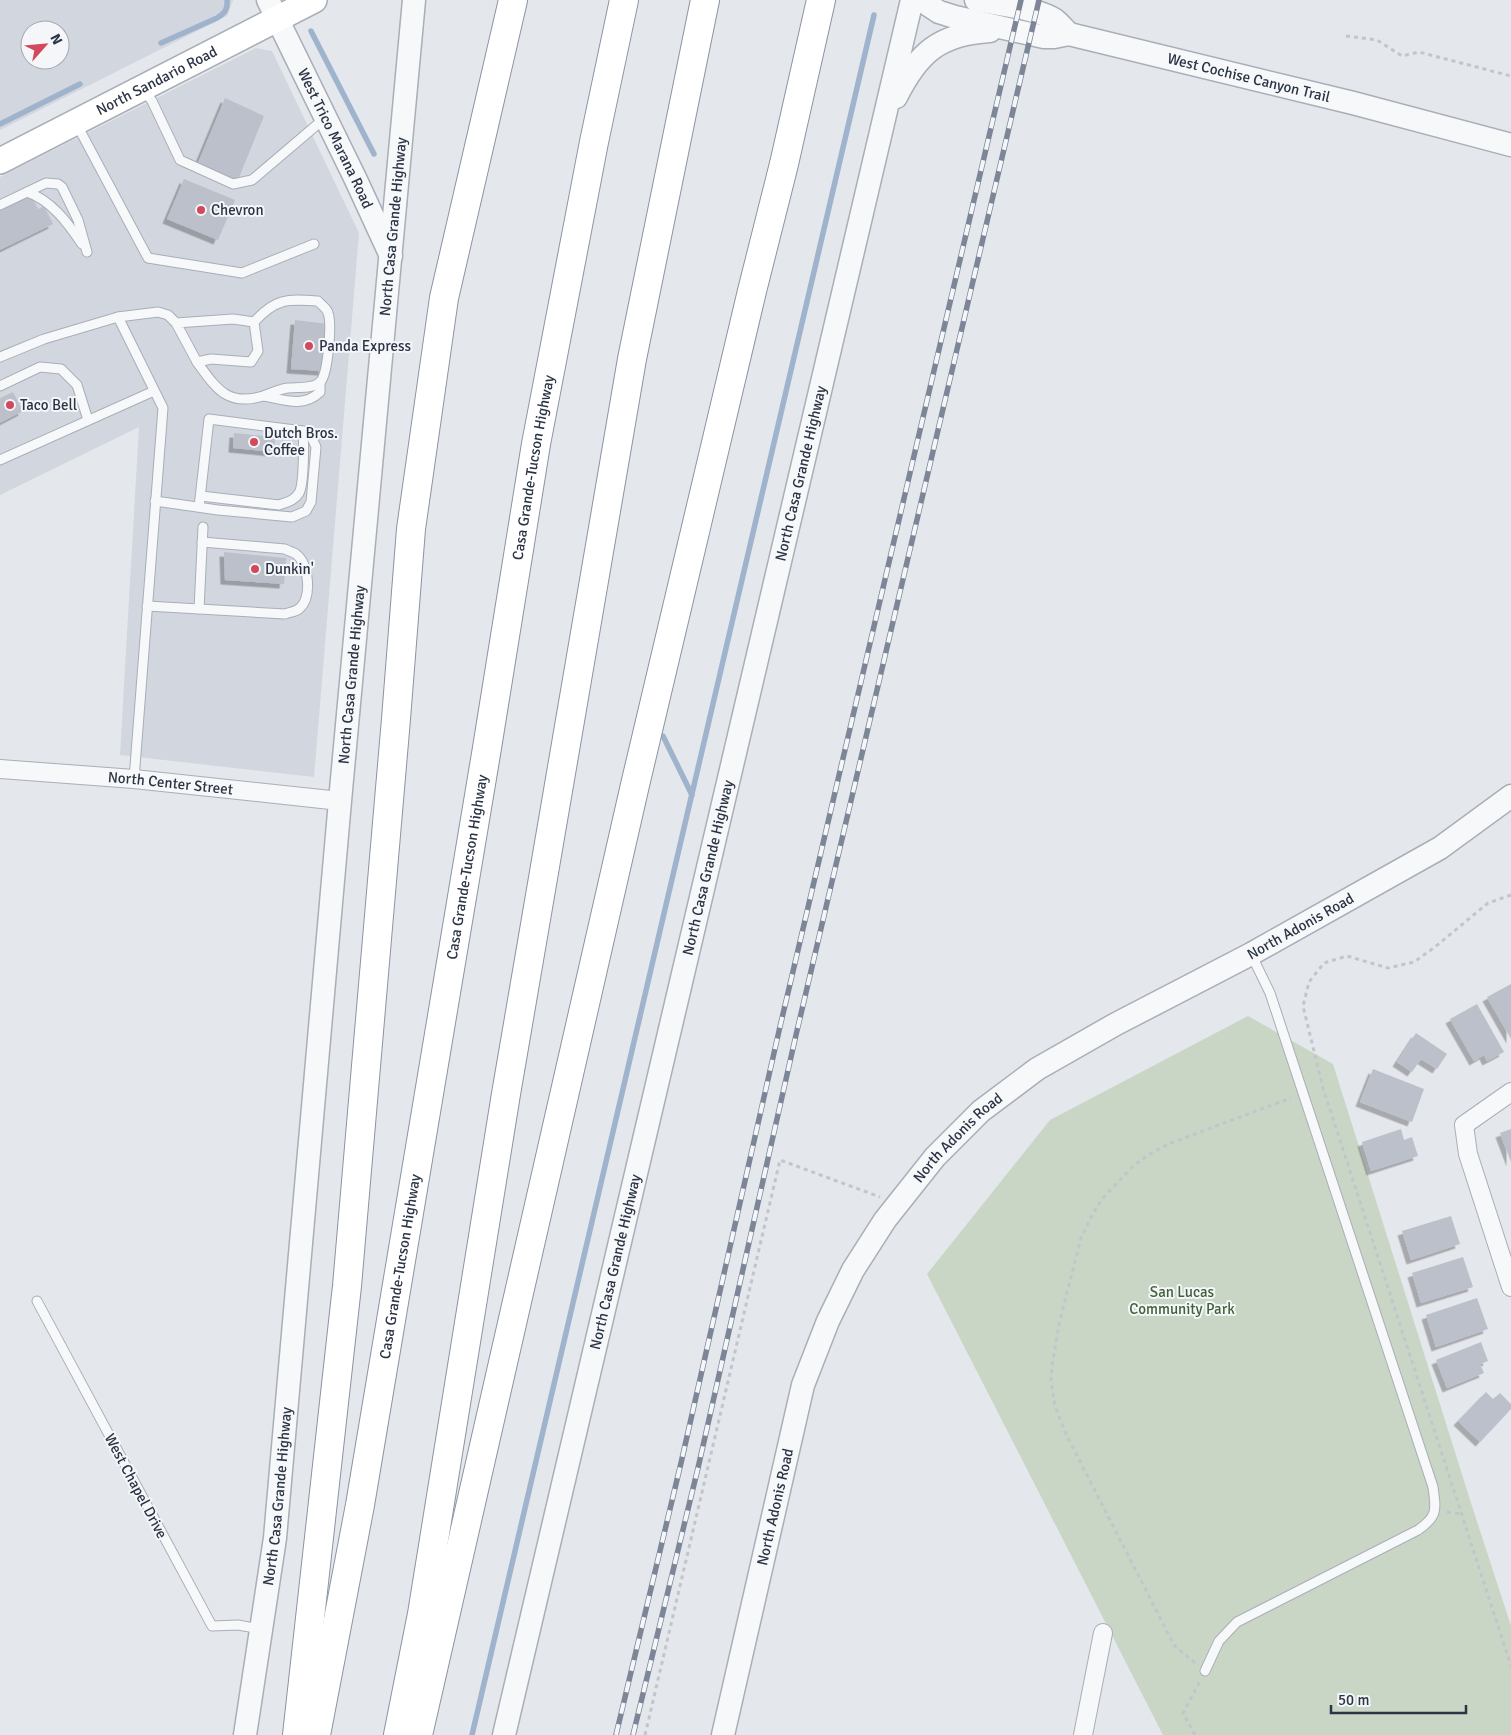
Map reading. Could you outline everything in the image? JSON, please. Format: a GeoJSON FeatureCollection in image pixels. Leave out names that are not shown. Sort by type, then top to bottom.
{"type":"FeatureCollection","features":[{"type":"Feature","properties":{"kind":"highway"},"geometry":{"type":"LineString","coordinates":[[297,1735],[347,1286],[394,749],[411,529],[444,298],[513,0]]}},
{"type":"Feature","properties":{"kind":"highway","name":"Casa Grande-Tucson Highway"},"geometry":{"type":"LineString","coordinates":[[316,1735],[365,1476],[536,444],[594,142],[624,0]]}},
{"type":"Feature","properties":{"kind":"highway"},"geometry":{"type":"LineString","coordinates":[[418,1735],[640,766],[752,291],[784,164],[821,0]]}},
{"type":"Feature","properties":{"kind":"highway"},"geometry":{"type":"LineString","coordinates":[[398,1735],[422,1614],[506,1094],[632,359],[704,2]]}},
{"type":"Feature","properties":{"kind":"main road","name":"North Sandario Road"},"geometry":{"type":"LineString","coordinates":[[0,161],[144,88],[273,10],[314,0]]}},
{"type":"Feature","properties":{"kind":"street","name":"North Casa Grande Highway"},"geometry":{"type":"LineString","coordinates":[[245,1735],[275,1538],[340,801],[414,0]]}},
{"type":"Feature","properties":{"kind":"street","name":"North Casa Grande Highway"},"geometry":{"type":"LineString","coordinates":[[504,1735],[912,0]]}},
{"type":"Feature","properties":{"kind":"street"},"geometry":{"type":"LineString","coordinates":[[921,0],[939,12],[1014,31],[1044,37],[1069,34]]}},
{"type":"Feature","properties":{"kind":"street"},"geometry":{"type":"LineString","coordinates":[[976,0],[1044,15],[1055,20],[1069,34]]}},
{"type":"Feature","properties":{"kind":"street","name":"West Trico Marana Road"},"geometry":{"type":"LineString","coordinates":[[273,10],[391,257]]}},
{"type":"Feature","properties":{"kind":"street"},"geometry":{"type":"LineString","coordinates":[[875,153],[896,97],[916,64],[925,54],[943,42],[961,35],[1014,31]]}},
{"type":"Feature","properties":{"kind":"street","name":"West Cochise Canyon Trail"},"geometry":{"type":"LineString","coordinates":[[1069,34],[1353,103],[1511,145]]}},
{"type":"Feature","properties":{"kind":"street","name":"North Center Street"},"geometry":{"type":"LineString","coordinates":[[0,769],[134,779],[340,801]]}},
{"type":"Feature","properties":{"kind":"street","name":"North Adonis Road"},"geometry":{"type":"LineString","coordinates":[[723,1735],[803,1385],[828,1320],[853,1270],[885,1220],[936,1157],[981,1111],[1037,1070],[1116,1024],[1251,954],[1440,848],[1511,796]]}},
{"type":"Feature","properties":{"kind":"street"},"geometry":{"type":"LineString","coordinates":[[1511,1092],[1464,1125],[1468,1154],[1511,1286]]}},
{"type":"Feature","properties":{"kind":"street"},"geometry":{"type":"LineString","coordinates":[[1083,1735],[1103,1633]]}},
{"type":"Feature","properties":{"kind":"lane"},"geometry":{"type":"LineString","coordinates":[[144,88],[180,160],[233,184],[252,180],[326,118]]}},
{"type":"Feature","properties":{"kind":"lane"},"geometry":{"type":"LineString","coordinates":[[76,123],[148,258],[242,273],[314,244]]}},
{"type":"Feature","properties":{"kind":"lane"},"geometry":{"type":"LineString","coordinates":[[0,205],[27,192],[46,183],[58,184],[62,187],[78,220],[87,252],[66,220],[37,195],[27,192]]}},
{"type":"Feature","properties":{"kind":"lane"},"geometry":{"type":"LineString","coordinates":[[0,357],[44,339],[118,318],[158,312],[168,316],[176,323],[198,362],[216,388],[232,398],[248,399],[264,396],[278,389],[311,386],[320,382],[326,374],[330,322],[328,311],[318,301],[295,300],[274,304],[254,322]]}},
{"type":"Feature","properties":{"kind":"lane"},"geometry":{"type":"LineString","coordinates":[[118,318],[163,408],[134,779]]}},
{"type":"Feature","properties":{"kind":"lane"},"geometry":{"type":"LineString","coordinates":[[176,323],[233,318],[254,322]]}},
{"type":"Feature","properties":{"kind":"lane"},"geometry":{"type":"LineString","coordinates":[[198,362],[211,359],[251,362],[258,351],[254,322]]}},
{"type":"Feature","properties":{"kind":"lane"},"geometry":{"type":"LineString","coordinates":[[0,386],[40,367],[61,369],[77,385],[88,420]]}},
{"type":"Feature","properties":{"kind":"lane"},"geometry":{"type":"LineString","coordinates":[[264,396],[303,402],[312,399],[320,392],[320,382]]}},
{"type":"Feature","properties":{"kind":"lane"},"geometry":{"type":"LineString","coordinates":[[0,460],[154,391]]}},
{"type":"Feature","properties":{"kind":"lane"},"geometry":{"type":"LineString","coordinates":[[155,501],[199,508],[292,517],[306,511],[310,502],[316,447],[311,436],[304,431],[209,419],[199,508]]}},
{"type":"Feature","properties":{"kind":"lane"},"geometry":{"type":"LineString","coordinates":[[201,496],[279,505],[292,501],[300,492],[305,448],[304,431]]}},
{"type":"Feature","properties":{"kind":"lane"},"geometry":{"type":"LineString","coordinates":[[199,609],[203,527]]}},
{"type":"Feature","properties":{"kind":"lane"},"geometry":{"type":"LineString","coordinates":[[147,606],[285,614],[294,612],[301,607],[306,598],[308,574],[297,555],[285,549],[202,542]]}},
{"type":"Feature","properties":{"kind":"lane"},"geometry":{"type":"LineString","coordinates":[[1205,1672],[1219,1641],[1236,1622],[1418,1530],[1430,1521],[1436,1510],[1433,1487],[1304,1094],[1270,993],[1251,954]]}},
{"type":"Feature","properties":{"kind":"lane","name":"West Chapel Drive"},"geometry":{"type":"LineString","coordinates":[[37,1301],[212,1626],[238,1626],[262,1629]]}},
{"type":"Feature","properties":{"kind":"path"},"geometry":{"type":"LineString","coordinates":[[1346,36],[1378,40],[1402,56],[1419,52],[1511,76]]}},
{"type":"Feature","properties":{"kind":"path"},"geometry":{"type":"LineString","coordinates":[[1511,895],[1488,903],[1414,962],[1388,968],[1347,956],[1324,963],[1309,982],[1303,1006],[1323,1088],[1511,1666]]}},
{"type":"Feature","properties":{"kind":"path"},"geometry":{"type":"LineString","coordinates":[[1195,1735],[1183,1713],[1205,1672],[1174,1645],[1065,1432],[1055,1406],[1051,1381],[1052,1366],[1081,1238],[1093,1213],[1118,1180],[1134,1165],[1171,1143],[1304,1094]]}},
{"type":"Feature","properties":{"kind":"path"},"geometry":{"type":"LineString","coordinates":[[645,1735],[780,1160],[898,1204]]}},
{"type":"Feature","properties":{"kind":"shaded area"},"geometry":{"type":"Polygon","coordinates":[[[0,0],[233,0],[227,16],[0,130],[0,0]]]}},
{"type":"Feature","properties":{"kind":"shaded area"},"geometry":{"type":"Polygon","coordinates":[[[256,48],[272,51],[359,233],[314,777],[120,755],[139,427],[0,495],[0,177],[256,48]]]}},
{"type":"Feature","properties":{"kind":"green space","name":"San Lucas Community Park"},"geometry":{"type":"Polygon","coordinates":[[[1248,1016],[1333,1064],[1511,1626],[1511,1735],[1163,1735],[927,1274],[1050,1120],[1248,1016]]]}},
{"type":"Feature","properties":{"kind":"building"},"geometry":{"type":"Polygon","coordinates":[[[225,98],[264,116],[238,180],[198,163],[225,98]]]}},
{"type":"Feature","properties":{"kind":"building","name":"Chevron"},"geometry":{"type":"Polygon","coordinates":[[[184,179],[235,200],[218,240],[167,219],[184,179]]]}},
{"type":"Feature","properties":{"kind":"building"},"geometry":{"type":"Polygon","coordinates":[[[31,195],[38,209],[44,206],[53,224],[0,250],[0,211],[31,195]]]}},
{"type":"Feature","properties":{"kind":"building","name":"Panda Express"},"geometry":{"type":"Polygon","coordinates":[[[295,320],[328,324],[323,371],[291,369],[295,320]]]}},
{"type":"Feature","properties":{"kind":"building","name":"Taco Bell"},"geometry":{"type":"Polygon","coordinates":[[[13,392],[23,411],[0,423],[0,398],[13,392]]]}},
{"type":"Feature","properties":{"kind":"building","name":"Dutch Bros. Coffee"},"geometry":{"type":"Polygon","coordinates":[[[234,433],[275,437],[274,452],[233,448],[234,433]]]}},
{"type":"Feature","properties":{"kind":"building","name":"Dunkin'"},"geometry":{"type":"Polygon","coordinates":[[[224,552],[286,558],[284,584],[225,580],[224,552]]]}},
{"type":"Feature","properties":{"kind":"building"},"geometry":{"type":"Polygon","coordinates":[[[1511,984],[1511,1039],[1487,997],[1511,984]]]}},
{"type":"Feature","properties":{"kind":"building"},"geometry":{"type":"Polygon","coordinates":[[[1477,1004],[1504,1052],[1487,1061],[1484,1055],[1474,1061],[1450,1019],[1477,1004]]]}},
{"type":"Feature","properties":{"kind":"building"},"geometry":{"type":"Polygon","coordinates":[[[1416,1033],[1447,1054],[1437,1069],[1421,1059],[1412,1072],[1397,1062],[1416,1033]]]}},
{"type":"Feature","properties":{"kind":"building"},"geometry":{"type":"Polygon","coordinates":[[[1373,1069],[1424,1089],[1412,1122],[1360,1102],[1373,1069]]]}},
{"type":"Feature","properties":{"kind":"building"},"geometry":{"type":"Polygon","coordinates":[[[1401,1129],[1404,1140],[1412,1137],[1418,1156],[1371,1171],[1362,1142],[1401,1129]]]}},
{"type":"Feature","properties":{"kind":"building"},"geometry":{"type":"Polygon","coordinates":[[[1511,1129],[1511,1162],[1500,1133],[1511,1129]]]}},
{"type":"Feature","properties":{"kind":"building"},"geometry":{"type":"Polygon","coordinates":[[[1451,1216],[1460,1244],[1411,1260],[1402,1231],[1451,1216]]]}},
{"type":"Feature","properties":{"kind":"building"},"geometry":{"type":"Polygon","coordinates":[[[1463,1257],[1473,1287],[1421,1303],[1412,1273],[1463,1257]]]}},
{"type":"Feature","properties":{"kind":"building"},"geometry":{"type":"Polygon","coordinates":[[[1477,1298],[1488,1329],[1436,1347],[1426,1315],[1477,1298]]]}},
{"type":"Feature","properties":{"kind":"building"},"geometry":{"type":"Polygon","coordinates":[[[1481,1342],[1488,1361],[1480,1364],[1484,1373],[1447,1388],[1436,1360],[1481,1342]]]}},
{"type":"Feature","properties":{"kind":"building"},"geometry":{"type":"Polygon","coordinates":[[[1486,1392],[1493,1399],[1500,1393],[1511,1404],[1511,1409],[1480,1442],[1458,1421],[1486,1392]]]}},
{"type":"Feature","properties":{"kind":"waterway"},"geometry":{"type":"LineString","coordinates":[[161,43],[217,18],[225,10],[227,0]]}},
{"type":"Feature","properties":{"kind":"waterway"},"geometry":{"type":"LineString","coordinates":[[472,1735],[874,15]]}},
{"type":"Feature","properties":{"kind":"waterway"},"geometry":{"type":"LineString","coordinates":[[311,31],[374,154]]}},
{"type":"Feature","properties":{"kind":"waterway"},"geometry":{"type":"LineString","coordinates":[[0,124],[80,84]]}},
{"type":"Feature","properties":{"kind":"waterway"},"geometry":{"type":"LineString","coordinates":[[663,736],[692,795]]}},
{"type":"Feature","properties":{"kind":"railway"},"geometry":{"type":"LineString","coordinates":[[616,1735],[1021,0]]}},
{"type":"Feature","properties":{"kind":"railway"},"geometry":{"type":"LineString","coordinates":[[633,1735],[698,1468],[796,1035],[1039,0]]}},
{"type":"Feature","properties":{"kind":"place","name":"Chevron"},"geometry":{"type":"Point","coordinates":[201,210]}},
{"type":"Feature","properties":{"kind":"place","name":"Panda Express"},"geometry":{"type":"Point","coordinates":[309,346]}},
{"type":"Feature","properties":{"kind":"place","name":"Taco Bell"},"geometry":{"type":"Point","coordinates":[10,405]}},
{"type":"Feature","properties":{"kind":"place","name":"Dutch Bros. Coffee"},"geometry":{"type":"Point","coordinates":[254,442]}},
{"type":"Feature","properties":{"kind":"place","name":"Dunkin'"},"geometry":{"type":"Point","coordinates":[255,569]}}]}
